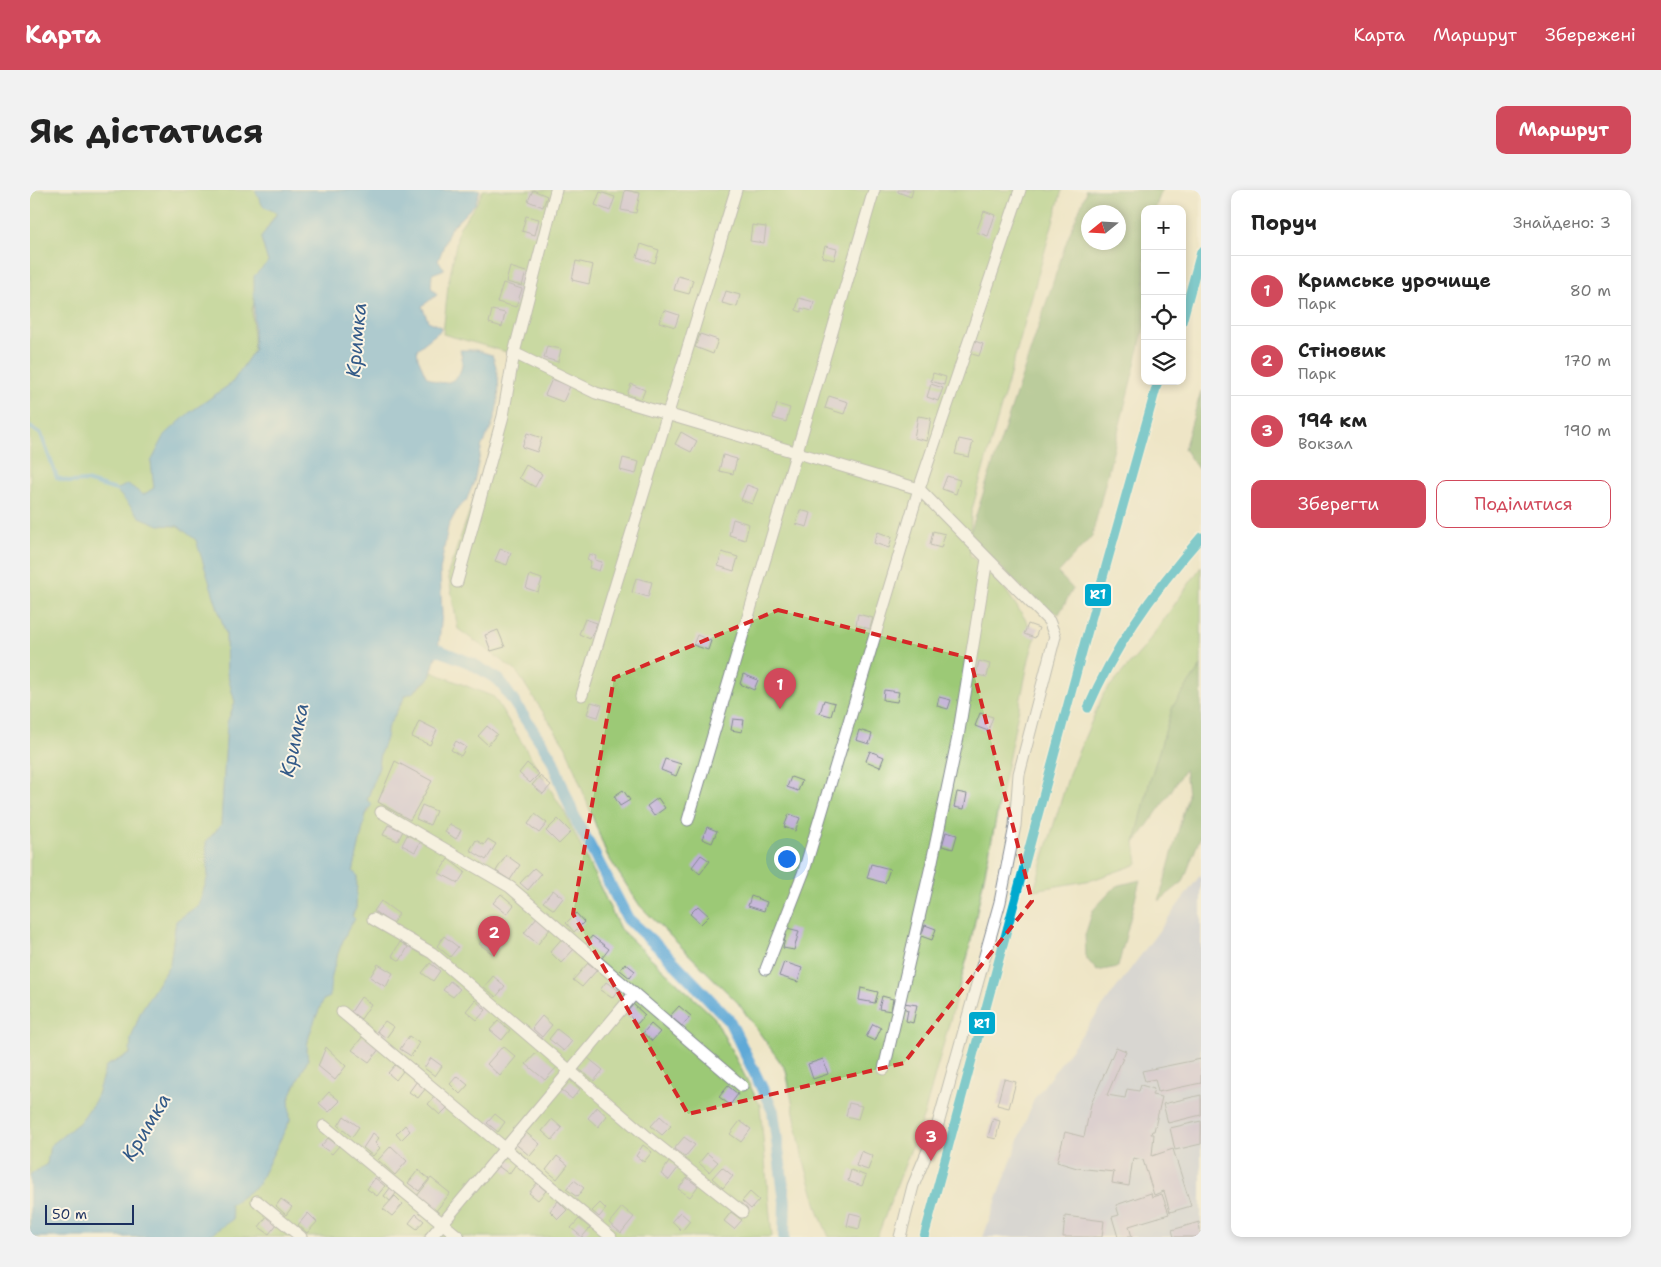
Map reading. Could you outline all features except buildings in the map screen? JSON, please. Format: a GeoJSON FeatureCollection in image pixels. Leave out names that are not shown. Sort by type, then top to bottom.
{"type":"FeatureCollection","features":[{"type":"Feature","properties":{"kind":"lane"},"geometry":{"type":"LineString","coordinates":[[457,582],[503,416],[514,353],[556,190]]}},
{"type":"Feature","properties":{"kind":"lane"},"geometry":{"type":"LineString","coordinates":[[582,695],[666,414],[736,190]]}},
{"type":"Feature","properties":{"kind":"lane"},"geometry":{"type":"LineString","coordinates":[[688,820],[874,190]]}},
{"type":"Feature","properties":{"kind":"lane"},"geometry":{"type":"LineString","coordinates":[[766,969],[804,871],[919,489],[1020,190]]}},
{"type":"Feature","properties":{"kind":"lane"},"geometry":{"type":"LineString","coordinates":[[514,353],[596,393],[919,489],[1049,621],[1055,636],[1019,774],[1015,826],[1000,902],[936,1131],[913,1186],[900,1237]]}},
{"type":"Feature","properties":{"kind":"lane"},"geometry":{"type":"LineString","coordinates":[[884,1069],[931,866],[954,755],[987,559]]}},
{"type":"Feature","properties":{"kind":"lane"},"geometry":{"type":"LineString","coordinates":[[381,812],[510,887],[742,1086]]}},
{"type":"Feature","properties":{"kind":"lane"},"geometry":{"type":"LineString","coordinates":[[373,919],[432,953],[645,1135],[742,1212]]}},
{"type":"Feature","properties":{"kind":"lane"},"geometry":{"type":"LineString","coordinates":[[431,1237],[634,994]]}},
{"type":"Feature","properties":{"kind":"lane"},"geometry":{"type":"LineString","coordinates":[[342,1012],[611,1237]]}},
{"type":"Feature","properties":{"kind":"lane"},"geometry":{"type":"LineString","coordinates":[[324,1126],[459,1237]]}},
{"type":"Feature","properties":{"kind":"lane"},"geometry":{"type":"LineString","coordinates":[[257,1201],[301,1237]]}},
{"type":"Feature","properties":{"kind":"highlighted area"},"geometry":{"type":"Polygon","coordinates":[[[778,610],[970,658],[1032,901],[904,1063],[688,1114],[573,914],[614,678],[778,610]]]}},
{"type":"Feature","properties":{"kind":"shaded area"},"geometry":{"type":"Polygon","coordinates":[[[1201,874],[1201,1237],[983,1237],[1034,1099],[1201,874]]]}},
{"type":"Feature","properties":{"kind":"green space"},"geometry":{"type":"Polygon","coordinates":[[[30,190],[255,190],[263,206],[277,212],[261,238],[268,262],[252,309],[254,350],[232,383],[189,413],[151,462],[154,488],[143,495],[159,525],[178,526],[197,540],[226,634],[227,673],[235,702],[227,723],[221,825],[206,842],[208,876],[199,905],[176,921],[170,964],[141,1011],[131,1039],[130,1054],[106,1066],[95,1101],[80,1122],[50,1146],[47,1164],[30,1175],[30,190]]]}},
{"type":"Feature","properties":{"kind":"green space"},"geometry":{"type":"Polygon","coordinates":[[[483,190],[1062,190],[971,513],[970,555],[1005,589],[1036,635],[1029,659],[968,955],[924,1115],[877,1237],[829,1237],[820,1216],[802,1155],[786,1070],[738,1003],[640,906],[607,855],[566,747],[516,671],[458,629],[448,573],[503,416],[510,353],[443,334],[448,286],[459,228],[477,203],[483,190]]]}},
{"type":"Feature","properties":{"kind":"green space"},"geometry":{"type":"Polygon","coordinates":[[[1085,190],[1162,190],[1156,205],[1141,205],[1141,341],[1092,536],[1058,573],[1073,589],[1059,614],[1041,607],[969,536],[1067,240],[1081,205],[1081,250],[1126,250],[1126,205],[1081,205],[1086,193],[1085,190]]]}},
{"type":"Feature","properties":{"kind":"green space"},"geometry":{"type":"Polygon","coordinates":[[[1201,391],[1201,467],[1198,469],[1184,449],[1201,391]]]}},
{"type":"Feature","properties":{"kind":"green space"},"geometry":{"type":"Polygon","coordinates":[[[1201,567],[1201,666],[1173,706],[1149,784],[1135,843],[1138,864],[1092,880],[1034,890],[1070,771],[1104,693],[1143,649],[1201,567]]]}},
{"type":"Feature","properties":{"kind":"green space"},"geometry":{"type":"Polygon","coordinates":[[[1201,666],[1201,835],[1183,882],[1159,901],[1188,795],[1185,769],[1135,843],[1149,784],[1173,706],[1201,666]]]}},
{"type":"Feature","properties":{"kind":"green space"},"geometry":{"type":"Polygon","coordinates":[[[432,672],[494,697],[565,813],[620,929],[714,1017],[760,1105],[772,1237],[207,1237],[232,1219],[230,1205],[257,1186],[290,1120],[289,1098],[308,1059],[307,1045],[311,1029],[323,1000],[329,997],[329,989],[337,956],[350,925],[355,919],[352,916],[356,908],[357,875],[353,872],[366,814],[370,811],[367,800],[379,767],[379,757],[386,739],[387,729],[406,695],[414,692],[421,686],[432,672]]]}},
{"type":"Feature","properties":{"kind":"green space"},"geometry":{"type":"Polygon","coordinates":[[[1140,880],[1118,967],[1097,971],[1086,958],[1085,935],[1093,910],[1116,886],[1140,880]]]}},
{"type":"Feature","properties":{"kind":"water","name":"Кримка"},"geometry":{"type":"Polygon","coordinates":[[[255,190],[480,190],[475,204],[450,229],[438,261],[445,269],[432,274],[431,287],[437,295],[422,306],[428,321],[440,326],[441,330],[417,349],[418,358],[426,376],[442,383],[455,379],[459,374],[462,367],[460,350],[476,350],[492,355],[497,373],[498,401],[490,430],[482,445],[474,482],[466,501],[458,508],[448,527],[440,571],[442,614],[438,650],[430,677],[412,693],[406,695],[387,728],[386,738],[379,757],[379,767],[367,800],[372,804],[366,814],[353,872],[357,875],[356,908],[352,916],[355,919],[350,925],[337,956],[331,979],[330,997],[323,1000],[311,1029],[307,1045],[308,1059],[289,1098],[290,1120],[257,1186],[230,1205],[233,1219],[207,1237],[30,1237],[30,1175],[47,1164],[50,1146],[80,1122],[95,1101],[106,1066],[130,1054],[131,1039],[141,1011],[170,964],[176,921],[199,905],[208,876],[206,842],[221,825],[227,723],[235,702],[227,673],[226,634],[196,540],[178,526],[159,525],[140,517],[116,490],[128,484],[143,495],[154,488],[151,462],[165,435],[189,413],[232,383],[254,350],[254,276],[268,262],[261,238],[277,213],[263,206],[255,190]]]}},
{"type":"Feature","properties":{"kind":"waterway"},"geometry":{"type":"LineString","coordinates":[[30,427],[41,434],[57,478],[71,482],[86,481],[116,490]]}},
{"type":"Feature","properties":{"kind":"waterway"},"geometry":{"type":"LineString","coordinates":[[438,650],[471,663],[499,680],[551,757],[573,814],[628,919],[665,953],[729,1020],[773,1111],[785,1202],[784,1237]]}},
{"type":"Feature","properties":{"kind":"transit line","name":"R1"},"geometry":{"type":"LineString","coordinates":[[1186,307],[1201,252]]}},
{"type":"Feature","properties":{"kind":"transit line","name":"R1"},"geometry":{"type":"LineString","coordinates":[[924,1237],[1085,641],[1157,385]]}},
{"type":"Feature","properties":{"kind":"transit line","name":"R1"},"geometry":{"type":"LineString","coordinates":[[1088,708],[1111,662],[1138,618],[1168,576],[1201,537]]}},
{"type":"Feature","properties":{"kind":"place","name":"Кримське урочище"},"geometry":{"type":"Point","coordinates":[780,709]}},
{"type":"Feature","properties":{"kind":"place","name":"Стіновик"},"geometry":{"type":"Point","coordinates":[494,957]}},
{"type":"Feature","properties":{"kind":"place","name":"194 км"},"geometry":{"type":"Point","coordinates":[931,1161]}}]}
